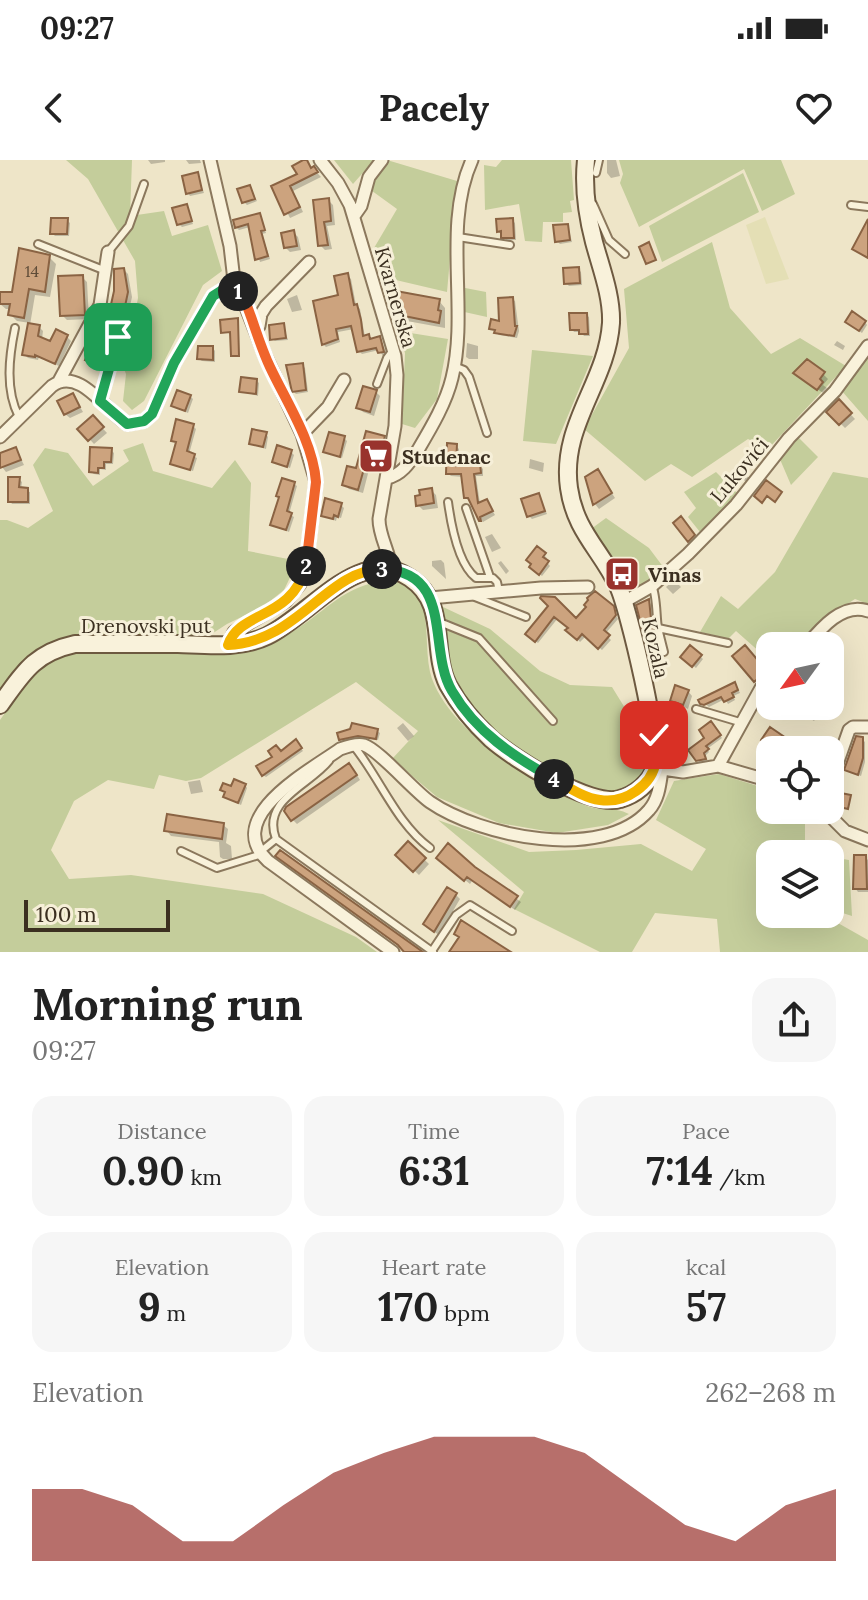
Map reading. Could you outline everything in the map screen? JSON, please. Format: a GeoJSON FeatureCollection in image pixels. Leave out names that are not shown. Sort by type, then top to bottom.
{"type":"FeatureCollection","features":[{"type":"Feature","properties":{"kind":"main road","name":"Kozala"},"geometry":{"type":"LineString","coordinates":[[591,166],[586,196],[609,300],[611,326],[605,355],[569,442],[567,471],[571,503],[581,529],[617,583],[624,602],[654,735],[658,769]]}},
{"type":"Feature","properties":{"kind":"main road","name":"Drenovski put"},"geometry":{"type":"LineString","coordinates":[[0,705],[28,666],[55,648],[75,644],[228,645],[254,642],[275,633],[357,573],[391,569]]}},
{"type":"Feature","properties":{"kind":"main road"},"geometry":{"type":"LineString","coordinates":[[391,569],[408,576],[430,598],[437,621],[442,666],[449,687],[473,720],[500,746],[577,792],[604,801],[618,800],[633,793],[658,769]]}},
{"type":"Feature","properties":{"kind":"street"},"geometry":{"type":"LineString","coordinates":[[210,160],[230,246],[235,289]]}},
{"type":"Feature","properties":{"kind":"street","name":"Kvarnerska"},"geometry":{"type":"LineString","coordinates":[[320,160],[338,183],[353,222],[393,350],[397,402],[379,528],[391,569]]}},
{"type":"Feature","properties":{"kind":"street"},"geometry":{"type":"LineString","coordinates":[[353,222],[360,210],[369,177],[382,160]]}},
{"type":"Feature","properties":{"kind":"street"},"geometry":{"type":"LineString","coordinates":[[387,478],[401,471],[422,443],[441,408],[454,366],[458,237],[464,185],[472,160]]}},
{"type":"Feature","properties":{"kind":"street"},"geometry":{"type":"LineString","coordinates":[[0,437],[59,381],[100,305],[108,252]]}},
{"type":"Feature","properties":{"kind":"street"},"geometry":{"type":"LineString","coordinates":[[254,328],[259,326],[262,311],[309,262]]}},
{"type":"Feature","properties":{"kind":"street"},"geometry":{"type":"LineString","coordinates":[[59,381],[67,379],[80,384],[118,418],[135,425],[152,414],[174,363],[213,296],[224,289],[235,289],[243,296],[254,328],[302,434],[316,482],[304,573],[297,589],[286,601],[239,628],[228,645]]}},
{"type":"Feature","properties":{"kind":"street","name":"Lukovići"},"geometry":{"type":"LineString","coordinates":[[624,602],[652,586],[688,554],[756,483],[789,438],[835,391],[868,346]]}},
{"type":"Feature","properties":{"kind":"street"},"geometry":{"type":"LineString","coordinates":[[302,434],[328,407],[344,380]]}},
{"type":"Feature","properties":{"kind":"street"},"geometry":{"type":"LineString","coordinates":[[430,598],[588,587]]}},
{"type":"Feature","properties":{"kind":"street"},"geometry":{"type":"LineString","coordinates":[[821,632],[841,614],[855,608],[868,611]]}},
{"type":"Feature","properties":{"kind":"street"},"geometry":{"type":"LineString","coordinates":[[718,766],[756,698]]}},
{"type":"Feature","properties":{"kind":"street"},"geometry":{"type":"LineString","coordinates":[[844,744],[853,727],[868,727]]}},
{"type":"Feature","properties":{"kind":"street"},"geometry":{"type":"LineString","coordinates":[[393,952],[278,869],[261,853],[255,839],[256,824],[268,803],[340,749],[353,745],[368,747],[430,802],[449,813],[516,836],[544,841],[601,835],[637,820],[655,800],[658,769],[683,772],[718,766],[756,777]]}},
{"type":"Feature","properties":{"kind":"street"},"geometry":{"type":"LineString","coordinates":[[838,824],[845,831],[868,840]]}},
{"type":"Feature","properties":{"kind":"lane"},"geometry":{"type":"LineString","coordinates":[[591,166],[599,160]]}},
{"type":"Feature","properties":{"kind":"lane"},"geometry":{"type":"LineString","coordinates":[[108,252],[129,226],[144,184]]}},
{"type":"Feature","properties":{"kind":"lane"},"geometry":{"type":"LineString","coordinates":[[586,196],[593,203],[609,240],[625,254]]}},
{"type":"Feature","properties":{"kind":"lane"},"geometry":{"type":"LineString","coordinates":[[851,205],[868,207]]}},
{"type":"Feature","properties":{"kind":"lane"},"geometry":{"type":"LineString","coordinates":[[458,237],[510,245]]}},
{"type":"Feature","properties":{"kind":"lane"},"geometry":{"type":"LineString","coordinates":[[38,244],[106,271]]}},
{"type":"Feature","properties":{"kind":"lane"},"geometry":{"type":"LineString","coordinates":[[15,328],[10,351],[10,376],[13,406],[19,417]]}},
{"type":"Feature","properties":{"kind":"lane"},"geometry":{"type":"LineString","coordinates":[[100,401],[118,337]]}},
{"type":"Feature","properties":{"kind":"lane"},"geometry":{"type":"LineString","coordinates":[[377,384],[393,350]]}},
{"type":"Feature","properties":{"kind":"lane"},"geometry":{"type":"LineString","coordinates":[[454,366],[464,370],[469,377],[487,433]]}},
{"type":"Feature","properties":{"kind":"lane"},"geometry":{"type":"LineString","coordinates":[[448,502],[451,528],[469,572],[476,578],[496,580],[499,591]]}},
{"type":"Feature","properties":{"kind":"lane"},"geometry":{"type":"LineString","coordinates":[[466,508],[490,577]]}},
{"type":"Feature","properties":{"kind":"lane"},"geometry":{"type":"LineString","coordinates":[[652,586],[656,594],[654,607],[664,652]]}},
{"type":"Feature","properties":{"kind":"lane"},"geometry":{"type":"LineString","coordinates":[[468,593],[526,617]]}},
{"type":"Feature","properties":{"kind":"lane"},"geometry":{"type":"LineString","coordinates":[[437,621],[479,638],[553,721]]}},
{"type":"Feature","properties":{"kind":"lane"},"geometry":{"type":"LineString","coordinates":[[658,628],[728,643]]}},
{"type":"Feature","properties":{"kind":"lane"},"geometry":{"type":"LineString","coordinates":[[696,709],[743,723]]}},
{"type":"Feature","properties":{"kind":"lane"},"geometry":{"type":"LineString","coordinates":[[353,745],[375,772],[411,830],[430,848]]}},
{"type":"Feature","properties":{"kind":"lane"},"geometry":{"type":"LineString","coordinates":[[331,755],[327,764],[277,809],[272,828],[276,839],[433,952],[456,915],[470,905],[512,931]]}},
{"type":"Feature","properties":{"kind":"lane"},"geometry":{"type":"LineString","coordinates":[[181,851],[217,868],[261,853],[276,839]]}},
{"type":"Feature","properties":{"kind":"shaded area"},"geometry":{"type":"Polygon","coordinates":[[[765,217],[789,279],[766,284],[746,225],[765,217]]]}},
{"type":"Feature","properties":{"kind":"green space"},"geometry":{"type":"Polygon","coordinates":[[[66,160],[132,160],[130,216],[164,211],[172,236],[208,225],[222,271],[203,285],[144,401],[132,410],[123,401],[124,369],[138,298],[135,261],[88,179],[66,160]]]}},
{"type":"Feature","properties":{"kind":"green space"},"geometry":{"type":"Polygon","coordinates":[[[334,160],[374,160],[353,184],[334,160]]]}},
{"type":"Feature","properties":{"kind":"green space"},"geometry":{"type":"Polygon","coordinates":[[[387,160],[457,181],[447,292],[383,277],[374,248],[397,209],[368,188],[387,160]]]}},
{"type":"Feature","properties":{"kind":"green space"},"geometry":{"type":"Polygon","coordinates":[[[502,160],[571,160],[572,212],[563,213],[563,222],[543,222],[542,242],[525,241],[519,204],[485,210],[484,165],[496,167],[502,160]]]}},
{"type":"Feature","properties":{"kind":"green space"},"geometry":{"type":"Polygon","coordinates":[[[619,160],[781,160],[795,194],[762,211],[744,169],[639,227],[620,183],[623,174],[619,160]]]}},
{"type":"Feature","properties":{"kind":"green space"},"geometry":{"type":"Polygon","coordinates":[[[743,173],[759,212],[662,262],[649,226],[743,173]]]}},
{"type":"Feature","properties":{"kind":"green space"},"geometry":{"type":"Polygon","coordinates":[[[712,242],[730,308],[771,354],[800,338],[846,366],[768,449],[748,439],[692,477],[671,464],[645,481],[584,429],[629,348],[624,289],[712,242]]]}},
{"type":"Feature","properties":{"kind":"green space"},"geometry":{"type":"Polygon","coordinates":[[[460,287],[486,292],[487,317],[460,311],[460,287]]]}},
{"type":"Feature","properties":{"kind":"green space"},"geometry":{"type":"Polygon","coordinates":[[[398,331],[448,339],[437,399],[415,428],[402,424],[405,353],[398,331]]]}},
{"type":"Feature","properties":{"kind":"green space"},"geometry":{"type":"Polygon","coordinates":[[[532,350],[593,356],[556,444],[523,441],[532,350]]]}},
{"type":"Feature","properties":{"kind":"green space"},"geometry":{"type":"Polygon","coordinates":[[[868,352],[868,421],[841,390],[868,352]]]}},
{"type":"Feature","properties":{"kind":"green space"},"geometry":{"type":"Polygon","coordinates":[[[797,436],[818,457],[791,485],[779,457],[797,436]]]}},
{"type":"Feature","properties":{"kind":"green space"},"geometry":{"type":"Polygon","coordinates":[[[143,443],[153,471],[212,488],[235,460],[251,483],[248,551],[298,561],[284,590],[264,606],[207,637],[77,637],[50,644],[31,655],[0,693],[0,520],[28,528],[53,511],[33,465],[45,448],[68,453],[93,486],[129,461],[123,450],[143,443]]]}},
{"type":"Feature","properties":{"kind":"green space"},"geometry":{"type":"Polygon","coordinates":[[[716,472],[738,494],[700,532],[688,517],[696,508],[684,492],[716,472]]]}},
{"type":"Feature","properties":{"kind":"green space"},"geometry":{"type":"Polygon","coordinates":[[[833,472],[868,478],[868,604],[855,599],[824,619],[812,632],[756,632],[756,649],[736,631],[728,639],[700,632],[721,596],[738,609],[775,572],[833,472]]]}},
{"type":"Feature","properties":{"kind":"green space"},"geometry":{"type":"Polygon","coordinates":[[[606,518],[649,548],[664,568],[633,593],[621,568],[591,529],[606,518]]]}},
{"type":"Feature","properties":{"kind":"green space"},"geometry":{"type":"Polygon","coordinates":[[[389,579],[406,585],[421,598],[430,672],[453,714],[473,734],[519,770],[566,797],[593,808],[629,814],[608,825],[557,833],[499,823],[437,797],[392,759],[418,731],[356,682],[201,778],[186,781],[159,775],[154,789],[108,780],[74,801],[51,850],[69,879],[131,875],[263,894],[356,937],[377,952],[0,952],[0,720],[32,674],[48,661],[72,652],[241,651],[285,636],[347,593],[389,579]]]}},
{"type":"Feature","properties":{"kind":"green space"},"geometry":{"type":"Polygon","coordinates":[[[443,607],[490,629],[540,671],[570,685],[612,687],[649,747],[645,771],[620,791],[593,791],[550,771],[504,739],[484,722],[459,692],[449,661],[443,607]]]}},
{"type":"Feature","properties":{"kind":"green space"},"geometry":{"type":"Polygon","coordinates":[[[719,774],[756,786],[756,824],[805,824],[805,840],[756,840],[756,928],[844,926],[868,940],[868,952],[720,952],[717,919],[655,913],[632,952],[600,952],[514,909],[524,892],[438,820],[529,852],[641,844],[692,871],[706,849],[656,820],[674,781],[719,774]]]}},
{"type":"Feature","properties":{"kind":"green space"},"geometry":{"type":"Polygon","coordinates":[[[844,859],[849,860],[852,916],[844,913],[844,859]]]}},
{"type":"Feature","properties":{"kind":"building"},"geometry":{"type":"Polygon","coordinates":[[[307,160],[311,168],[314,166],[318,172],[290,186],[300,207],[284,215],[271,186],[297,174],[292,166],[307,160]]]}},
{"type":"Feature","properties":{"kind":"building"},"geometry":{"type":"Polygon","coordinates":[[[198,172],[202,190],[186,194],[182,176],[198,172]]]}},
{"type":"Feature","properties":{"kind":"building"},"geometry":{"type":"Polygon","coordinates":[[[250,185],[255,199],[242,203],[237,189],[250,185]]]}},
{"type":"Feature","properties":{"kind":"building"},"geometry":{"type":"Polygon","coordinates":[[[329,198],[331,221],[324,222],[328,245],[318,246],[313,200],[329,198]]]}},
{"type":"Feature","properties":{"kind":"building"},"geometry":{"type":"Polygon","coordinates":[[[187,204],[192,221],[177,225],[172,208],[187,204]]]}},
{"type":"Feature","properties":{"kind":"building"},"geometry":{"type":"Polygon","coordinates":[[[260,213],[268,256],[255,260],[248,224],[235,228],[233,220],[260,213]]]}},
{"type":"Feature","properties":{"kind":"building"},"geometry":{"type":"Polygon","coordinates":[[[51,218],[68,218],[67,234],[50,234],[51,218]]]}},
{"type":"Feature","properties":{"kind":"building"},"geometry":{"type":"Polygon","coordinates":[[[513,218],[514,238],[501,238],[496,219],[513,218]]]}},
{"type":"Feature","properties":{"kind":"building"},"geometry":{"type":"Polygon","coordinates":[[[868,219],[868,258],[852,249],[868,219]]]}},
{"type":"Feature","properties":{"kind":"building"},"geometry":{"type":"Polygon","coordinates":[[[568,224],[570,240],[555,242],[553,225],[568,224]]]}},
{"type":"Feature","properties":{"kind":"building"},"geometry":{"type":"Polygon","coordinates":[[[294,230],[297,246],[284,248],[281,233],[294,230]]]}},
{"type":"Feature","properties":{"kind":"building"},"geometry":{"type":"Polygon","coordinates":[[[649,242],[656,260],[646,264],[639,247],[649,242]]]}},
{"type":"Feature","properties":{"kind":"building"},"geometry":{"type":"Polygon","coordinates":[[[19,248],[50,255],[45,292],[29,289],[24,318],[8,315],[10,304],[0,304],[0,292],[12,292],[19,248]]]}},
{"type":"Feature","properties":{"kind":"building"},"geometry":{"type":"Polygon","coordinates":[[[579,267],[580,283],[564,284],[563,268],[579,267]]]}},
{"type":"Feature","properties":{"kind":"building"},"geometry":{"type":"Polygon","coordinates":[[[124,268],[128,292],[120,330],[106,327],[114,291],[114,269],[124,268]]]}},
{"type":"Feature","properties":{"kind":"building"},"geometry":{"type":"Polygon","coordinates":[[[348,273],[363,336],[369,334],[370,339],[380,336],[384,352],[378,353],[376,348],[357,352],[351,326],[336,329],[338,339],[322,345],[313,301],[338,295],[334,276],[348,273]]]}},
{"type":"Feature","properties":{"kind":"building"},"geometry":{"type":"Polygon","coordinates":[[[83,275],[85,315],[60,316],[58,276],[83,275]]]}},
{"type":"Feature","properties":{"kind":"building"},"geometry":{"type":"Polygon","coordinates":[[[396,291],[440,299],[439,323],[399,315],[401,303],[394,302],[396,291]]]}},
{"type":"Feature","properties":{"kind":"building"},"geometry":{"type":"Polygon","coordinates":[[[513,297],[517,326],[514,336],[494,333],[495,330],[489,329],[491,319],[499,321],[498,298],[513,297]]]}},
{"type":"Feature","properties":{"kind":"building"},"geometry":{"type":"Polygon","coordinates":[[[852,311],[866,321],[859,331],[845,322],[852,311]]]}},
{"type":"Feature","properties":{"kind":"building"},"geometry":{"type":"Polygon","coordinates":[[[569,313],[587,313],[588,334],[570,330],[569,313]]]}},
{"type":"Feature","properties":{"kind":"building"},"geometry":{"type":"Polygon","coordinates":[[[238,318],[239,356],[231,356],[230,332],[221,333],[220,320],[238,318]]]}},
{"type":"Feature","properties":{"kind":"building"},"geometry":{"type":"Polygon","coordinates":[[[28,323],[40,325],[38,336],[50,341],[56,329],[68,335],[55,364],[35,355],[22,355],[28,323]]]}},
{"type":"Feature","properties":{"kind":"building"},"geometry":{"type":"Polygon","coordinates":[[[284,323],[286,338],[270,340],[269,325],[284,323]]]}},
{"type":"Feature","properties":{"kind":"building"},"geometry":{"type":"Polygon","coordinates":[[[96,330],[107,333],[99,364],[85,360],[96,330]]]}},
{"type":"Feature","properties":{"kind":"building"},"geometry":{"type":"Polygon","coordinates":[[[198,346],[213,346],[213,360],[197,359],[198,346]]]}},
{"type":"Feature","properties":{"kind":"building"},"geometry":{"type":"Polygon","coordinates":[[[807,359],[825,372],[817,390],[793,373],[807,359]]]}},
{"type":"Feature","properties":{"kind":"building"},"geometry":{"type":"Polygon","coordinates":[[[303,363],[306,390],[292,392],[286,365],[303,363]]]}},
{"type":"Feature","properties":{"kind":"building"},"geometry":{"type":"Polygon","coordinates":[[[241,377],[257,379],[256,394],[239,392],[241,377]]]}},
{"type":"Feature","properties":{"kind":"building"},"geometry":{"type":"Polygon","coordinates":[[[363,386],[377,390],[370,412],[356,408],[363,386]]]}},
{"type":"Feature","properties":{"kind":"building"},"geometry":{"type":"Polygon","coordinates":[[[177,390],[191,395],[185,411],[171,406],[177,390]]]}},
{"type":"Feature","properties":{"kind":"building"},"geometry":{"type":"Polygon","coordinates":[[[73,393],[80,407],[64,415],[57,401],[73,393]]]}},
{"type":"Feature","properties":{"kind":"building"},"geometry":{"type":"Polygon","coordinates":[[[839,399],[852,413],[839,425],[826,412],[839,399]]]}},
{"type":"Feature","properties":{"kind":"building"},"geometry":{"type":"Polygon","coordinates":[[[93,415],[104,427],[88,441],[77,429],[93,415]]]}},
{"type":"Feature","properties":{"kind":"building"},"geometry":{"type":"Polygon","coordinates":[[[176,419],[194,424],[187,451],[195,454],[190,470],[170,464],[176,442],[171,441],[176,419]]]}},
{"type":"Feature","properties":{"kind":"building"},"geometry":{"type":"Polygon","coordinates":[[[252,429],[267,432],[263,447],[249,444],[252,429]]]}},
{"type":"Feature","properties":{"kind":"building"},"geometry":{"type":"Polygon","coordinates":[[[366,431],[385,436],[378,461],[367,458],[358,490],[342,485],[347,466],[356,468],[366,431]]]}},
{"type":"Feature","properties":{"kind":"building"},"geometry":{"type":"Polygon","coordinates":[[[329,432],[345,436],[340,457],[323,452],[329,432]]]}},
{"type":"Feature","properties":{"kind":"building"},"geometry":{"type":"Polygon","coordinates":[[[447,443],[457,444],[456,466],[480,463],[481,473],[474,474],[478,503],[487,499],[493,511],[480,517],[481,521],[468,498],[464,498],[461,474],[446,474],[447,443]]]}},
{"type":"Feature","properties":{"kind":"building"},"geometry":{"type":"Polygon","coordinates":[[[277,445],[292,450],[287,467],[272,462],[277,445]]]}},
{"type":"Feature","properties":{"kind":"building"},"geometry":{"type":"Polygon","coordinates":[[[16,447],[21,460],[0,468],[0,453],[16,447]]]}},
{"type":"Feature","properties":{"kind":"building"},"geometry":{"type":"Polygon","coordinates":[[[90,447],[112,448],[111,462],[104,462],[104,468],[98,468],[98,473],[89,472],[90,447]]]}},
{"type":"Feature","properties":{"kind":"building"},"geometry":{"type":"Polygon","coordinates":[[[598,469],[612,493],[593,505],[585,477],[598,469]]]}},
{"type":"Feature","properties":{"kind":"building"},"geometry":{"type":"Polygon","coordinates":[[[8,477],[20,477],[19,487],[28,488],[28,502],[8,502],[8,477]]]}},
{"type":"Feature","properties":{"kind":"building"},"geometry":{"type":"Polygon","coordinates":[[[282,478],[295,482],[287,511],[292,513],[286,530],[270,525],[282,478]]]}},
{"type":"Feature","properties":{"kind":"building"},"geometry":{"type":"Polygon","coordinates":[[[766,480],[782,492],[775,502],[767,496],[762,503],[754,496],[766,480]]]}},
{"type":"Feature","properties":{"kind":"building"},"geometry":{"type":"Polygon","coordinates":[[[432,488],[434,503],[416,506],[415,496],[420,495],[419,490],[432,488]]]}},
{"type":"Feature","properties":{"kind":"building"},"geometry":{"type":"Polygon","coordinates":[[[539,493],[545,511],[527,517],[521,499],[539,493]]]}},
{"type":"Feature","properties":{"kind":"building"},"geometry":{"type":"Polygon","coordinates":[[[325,498],[342,503],[338,517],[321,516],[325,498]]]}},
{"type":"Feature","properties":{"kind":"building"},"geometry":{"type":"Polygon","coordinates":[[[681,516],[695,535],[688,542],[673,523],[681,516]]]}},
{"type":"Feature","properties":{"kind":"building"},"geometry":{"type":"Polygon","coordinates":[[[537,546],[546,553],[543,557],[549,561],[539,575],[526,560],[537,546]]]}},
{"type":"Feature","properties":{"kind":"building"},"geometry":{"type":"Polygon","coordinates":[[[595,591],[614,606],[616,615],[604,630],[610,635],[598,649],[582,634],[577,640],[554,617],[535,642],[525,634],[548,606],[541,596],[555,597],[576,618],[586,607],[587,598],[595,591]]]}},
{"type":"Feature","properties":{"kind":"building"},"geometry":{"type":"Polygon","coordinates":[[[649,599],[652,629],[663,664],[652,667],[636,605],[649,599]]]}},
{"type":"Feature","properties":{"kind":"building"},"geometry":{"type":"Polygon","coordinates":[[[690,645],[702,655],[692,667],[680,657],[690,645]]]}},
{"type":"Feature","properties":{"kind":"building"},"geometry":{"type":"Polygon","coordinates":[[[745,645],[756,658],[756,680],[754,682],[732,656],[745,645]]]}},
{"type":"Feature","properties":{"kind":"building"},"geometry":{"type":"Polygon","coordinates":[[[735,682],[738,690],[732,693],[734,697],[724,702],[721,697],[700,704],[698,700],[735,682]]]}},
{"type":"Feature","properties":{"kind":"building"},"geometry":{"type":"Polygon","coordinates":[[[675,685],[689,690],[683,705],[670,701],[675,685]]]}},
{"type":"Feature","properties":{"kind":"building"},"geometry":{"type":"Polygon","coordinates":[[[711,721],[721,735],[706,746],[709,749],[704,753],[706,759],[696,761],[688,750],[704,738],[699,730],[711,721]]]}},
{"type":"Feature","properties":{"kind":"building"},"geometry":{"type":"Polygon","coordinates":[[[352,723],[378,729],[376,739],[358,736],[339,740],[337,733],[350,729],[352,723]]]}},
{"type":"Feature","properties":{"kind":"building"},"geometry":{"type":"Polygon","coordinates":[[[770,727],[783,736],[764,736],[770,727]]]}},
{"type":"Feature","properties":{"kind":"building"},"geometry":{"type":"Polygon","coordinates":[[[856,736],[863,737],[863,758],[858,775],[844,770],[856,736]]]}},
{"type":"Feature","properties":{"kind":"building"},"geometry":{"type":"Polygon","coordinates":[[[296,739],[302,748],[262,776],[256,766],[272,757],[268,751],[276,745],[281,751],[296,739]]]}},
{"type":"Feature","properties":{"kind":"building"},"geometry":{"type":"Polygon","coordinates":[[[349,763],[357,775],[291,821],[284,811],[286,807],[349,763]]]}},
{"type":"Feature","properties":{"kind":"building"},"geometry":{"type":"Polygon","coordinates":[[[234,779],[246,784],[238,803],[223,797],[225,792],[220,790],[223,783],[231,786],[234,779]]]}},
{"type":"Feature","properties":{"kind":"building"},"geometry":{"type":"Polygon","coordinates":[[[844,794],[851,795],[848,809],[844,808],[844,794]]]}},
{"type":"Feature","properties":{"kind":"building"},"geometry":{"type":"Polygon","coordinates":[[[167,814],[224,823],[222,839],[164,831],[167,814]]]}},
{"type":"Feature","properties":{"kind":"building"},"geometry":{"type":"Polygon","coordinates":[[[408,841],[426,858],[413,872],[395,855],[408,841]]]}},
{"type":"Feature","properties":{"kind":"building"},"geometry":{"type":"Polygon","coordinates":[[[448,843],[475,867],[518,896],[510,907],[467,877],[464,881],[436,858],[448,843]]]}},
{"type":"Feature","properties":{"kind":"building"},"geometry":{"type":"Polygon","coordinates":[[[280,850],[423,952],[404,952],[275,856],[280,850]]]}},
{"type":"Feature","properties":{"kind":"building"},"geometry":{"type":"Polygon","coordinates":[[[854,855],[866,855],[867,889],[853,889],[854,855]]]}},
{"type":"Feature","properties":{"kind":"building"},"geometry":{"type":"Polygon","coordinates":[[[447,887],[457,893],[434,932],[423,924],[447,887]]]}},
{"type":"Feature","properties":{"kind":"building"},"geometry":{"type":"Polygon","coordinates":[[[461,920],[511,952],[449,952],[459,937],[454,934],[461,920]]]}},
{"type":"Feature","properties":{"kind":"place","name":"Studenac"},"geometry":{"type":"Point","coordinates":[376,456]}},
{"type":"Feature","properties":{"kind":"place","name":"Vinas"},"geometry":{"type":"Point","coordinates":[622,574]}},
{"type":"Feature","properties":{"kind":"route"},"geometry":{"type":"LineString","coordinates":[[118,337],[100,401],[118,418],[135,425],[152,414],[174,363],[213,296],[224,289],[235,289],[247,304],[264,353],[302,434],[316,482],[306,566],[300,584],[286,601],[234,632],[228,645],[254,642],[275,633],[357,573],[391,569],[408,576],[430,598],[435,609],[442,666],[449,687],[473,720],[500,746],[577,792],[597,800],[612,801],[640,789],[652,774],[657,758],[654,735]]}}]}
